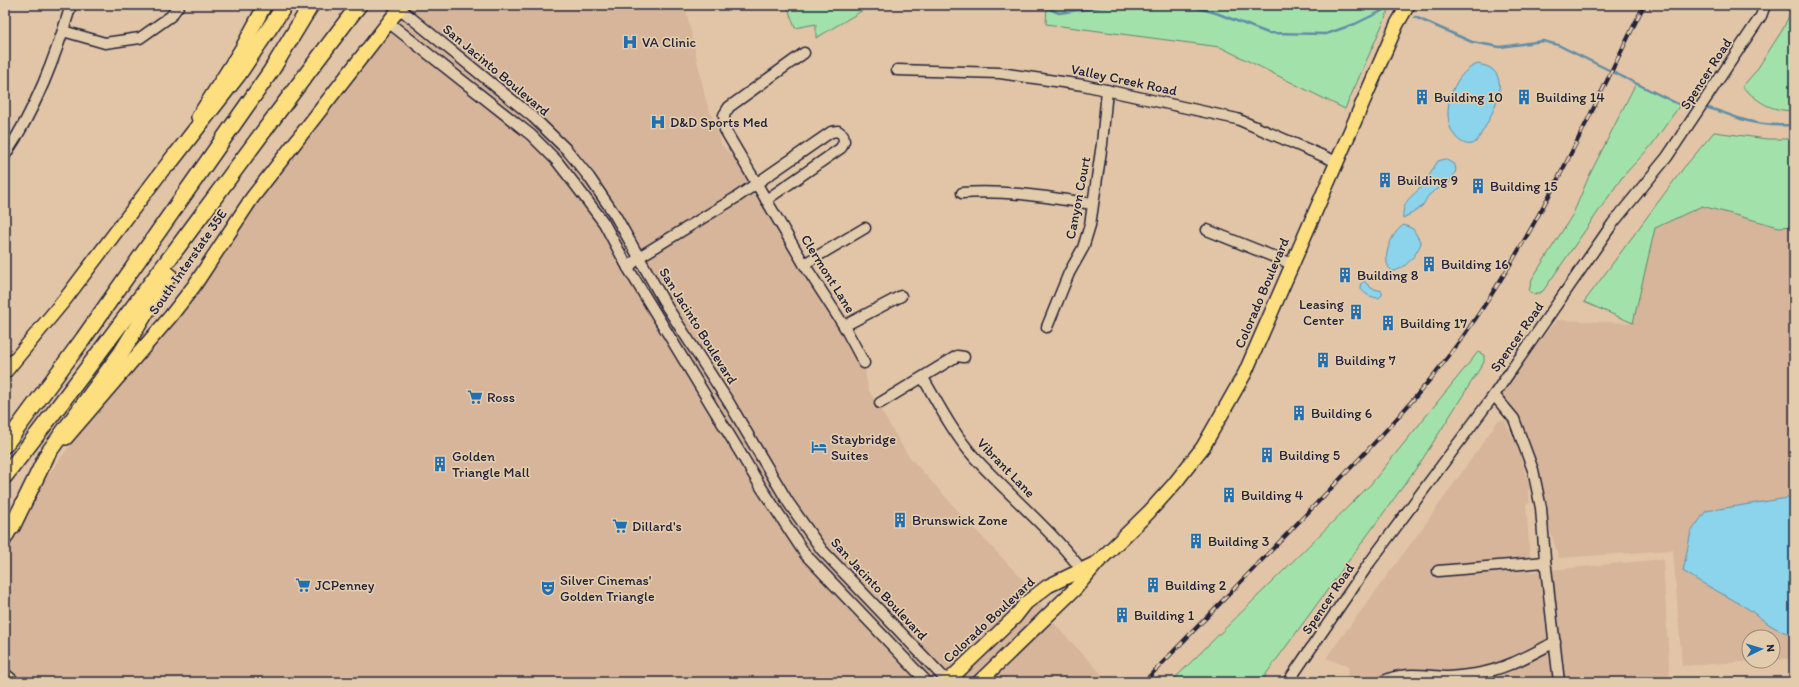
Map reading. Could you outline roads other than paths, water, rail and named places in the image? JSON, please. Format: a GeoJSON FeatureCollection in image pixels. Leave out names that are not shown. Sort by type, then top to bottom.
{"type":"FeatureCollection","features":[{"type":"Feature","properties":{"kind":"highway"},"geometry":{"type":"LineString","coordinates":[[169,164],[238,75],[284,5]]}},
{"type":"Feature","properties":{"kind":"highway"},"geometry":{"type":"LineString","coordinates":[[5,445],[83,340],[271,71],[311,5]]}},
{"type":"Feature","properties":{"kind":"highway"},"geometry":{"type":"LineString","coordinates":[[5,476],[86,372],[281,107],[359,5]]}},
{"type":"Feature","properties":{"kind":"highway"},"geometry":{"type":"LineString","coordinates":[[9,533],[48,453],[121,353],[217,195]]}},
{"type":"Feature","properties":{"kind":"highway"},"geometry":{"type":"LineString","coordinates":[[5,678],[11,682]]}},
{"type":"Feature","properties":{"kind":"main road"},"geometry":{"type":"LineString","coordinates":[[5,372],[66,298],[169,164],[242,48],[265,5]]}},
{"type":"Feature","properties":{"kind":"main road","name":"Colorado Boulevard"},"geometry":{"type":"LineString","coordinates":[[979,682],[1075,589],[1098,562],[1149,512],[1175,483],[1203,447],[1245,372],[1397,24],[1408,5]]}},
{"type":"Feature","properties":{"kind":"main road","name":"South Interstate 35E"},"geometry":{"type":"LineString","coordinates":[[9,533],[37,482],[64,441],[170,317],[194,286],[252,198],[400,7]]}},
{"type":"Feature","properties":{"kind":"main road","name":"Colorado Boulevard"},"geometry":{"type":"LineString","coordinates":[[947,682],[1015,617],[1026,603],[1048,586],[1098,562]]}},
{"type":"Feature","properties":{"kind":"street"},"geometry":{"type":"LineString","coordinates":[[5,156],[29,116],[46,79],[71,5]]}},
{"type":"Feature","properties":{"kind":"street"},"geometry":{"type":"LineString","coordinates":[[63,31],[105,43],[140,38],[171,16],[179,5]]}},
{"type":"Feature","properties":{"kind":"street","name":"Spencer Road"},"geometry":{"type":"LineString","coordinates":[[1288,682],[1370,562],[1494,395],[1613,223],[1667,157],[1761,16],[1765,5]]}},
{"type":"Feature","properties":{"kind":"street","name":"San Jacinto Boulevard"},"geometry":{"type":"LineString","coordinates":[[400,7],[532,117],[567,150],[589,176],[615,215],[647,272],[788,502],[822,550],[947,682]]}},
{"type":"Feature","properties":{"kind":"street","name":"San Jacinto Boulevard"},"geometry":{"type":"LineString","coordinates":[[388,22],[518,124],[556,160],[604,223],[628,268],[785,526],[805,554],[857,610],[928,682]]}},
{"type":"Feature","properties":{"kind":"street","name":"Clermont Lane"},"geometry":{"type":"LineString","coordinates":[[804,53],[729,107],[724,115],[725,130],[804,264],[844,326],[864,363]]}},
{"type":"Feature","properties":{"kind":"street","name":"Valley Creek Road"},"geometry":{"type":"LineString","coordinates":[[897,70],[1000,73],[1042,78],[1107,90],[1237,119],[1337,162]]}},
{"type":"Feature","properties":{"kind":"street","name":"Canyon Court"},"geometry":{"type":"LineString","coordinates":[[1047,327],[1069,273],[1083,248],[1090,225],[1102,144],[1107,90]]}},
{"type":"Feature","properties":{"kind":"street"},"geometry":{"type":"LineString","coordinates":[[628,268],[639,257],[757,183],[831,132],[838,131],[843,135],[844,141],[841,148],[766,200]]}},
{"type":"Feature","properties":{"kind":"street"},"geometry":{"type":"LineString","coordinates":[[556,160],[567,150]]}},
{"type":"Feature","properties":{"kind":"street"},"geometry":{"type":"LineString","coordinates":[[962,193],[989,191],[1092,204]]}},
{"type":"Feature","properties":{"kind":"street"},"geometry":{"type":"LineString","coordinates":[[804,264],[865,228]]}},
{"type":"Feature","properties":{"kind":"street"},"geometry":{"type":"LineString","coordinates":[[1207,230],[1292,264]]}},
{"type":"Feature","properties":{"kind":"street"},"geometry":{"type":"LineString","coordinates":[[635,279],[647,272]]}},
{"type":"Feature","properties":{"kind":"street"},"geometry":{"type":"LineString","coordinates":[[844,326],[901,296]]}},
{"type":"Feature","properties":{"kind":"street"},"geometry":{"type":"LineString","coordinates":[[880,403],[958,356],[964,356]]}},
{"type":"Feature","properties":{"kind":"street","name":"Vibrant Lane"},"geometry":{"type":"LineString","coordinates":[[923,378],[951,428],[974,456],[1068,552],[1081,569]]}},
{"type":"Feature","properties":{"kind":"street"},"geometry":{"type":"LineString","coordinates":[[1494,395],[1514,418],[1529,458],[1541,508],[1545,562],[1559,682]]}},
{"type":"Feature","properties":{"kind":"street"},"geometry":{"type":"LineString","coordinates":[[731,436],[744,428]]}},
{"type":"Feature","properties":{"kind":"street"},"geometry":{"type":"LineString","coordinates":[[1438,571],[1545,562]]}},
{"type":"Feature","properties":{"kind":"street"},"geometry":{"type":"LineString","coordinates":[[857,610],[873,605]]}},
{"type":"Feature","properties":{"kind":"street"},"geometry":{"type":"LineString","coordinates":[[867,620],[873,605]]}},
{"type":"Feature","properties":{"kind":"street"},"geometry":{"type":"LineString","coordinates":[[1382,682],[1396,677],[1421,674],[1446,677],[1475,674],[1500,669],[1515,664],[1554,642]]}},
{"type":"Feature","properties":{"kind":"water"},"geometry":{"type":"Polygon","coordinates":[[[1478,64],[1492,69],[1497,76],[1499,85],[1498,95],[1491,115],[1477,141],[1467,144],[1462,143],[1453,133],[1449,122],[1448,111],[1454,87],[1460,77],[1468,69],[1478,64]]]}},
{"type":"Feature","properties":{"kind":"water"},"geometry":{"type":"Polygon","coordinates":[[[1445,159],[1455,165],[1456,170],[1450,182],[1429,195],[1418,210],[1403,218],[1406,202],[1425,182],[1438,161],[1445,159]]]}},
{"type":"Feature","properties":{"kind":"water"},"geometry":{"type":"Polygon","coordinates":[[[1404,225],[1413,229],[1421,243],[1410,261],[1401,268],[1392,271],[1388,266],[1387,260],[1389,246],[1395,233],[1404,225]]]}},
{"type":"Feature","properties":{"kind":"water"},"geometry":{"type":"Polygon","coordinates":[[[1364,281],[1371,288],[1382,291],[1382,295],[1379,298],[1365,293],[1360,285],[1364,281]]]}},
{"type":"Feature","properties":{"kind":"water"},"geometry":{"type":"Polygon","coordinates":[[[1794,497],[1794,635],[1772,626],[1749,609],[1683,571],[1691,532],[1706,511],[1794,497]]]}},
{"type":"Feature","properties":{"kind":"waterway"},"geometry":{"type":"LineString","coordinates":[[1041,5],[1059,13],[1112,5]]}},
{"type":"Feature","properties":{"kind":"waterway"},"geometry":{"type":"LineString","coordinates":[[1186,5],[1216,13],[1268,33],[1326,34],[1355,24],[1388,8]]}},
{"type":"Feature","properties":{"kind":"waterway"},"geometry":{"type":"LineString","coordinates":[[1415,17],[1472,42],[1500,47],[1543,41],[1558,45],[1680,105],[1698,107]]}},
{"type":"Feature","properties":{"kind":"waterway"},"geometry":{"type":"LineString","coordinates":[[1703,107],[1754,123],[1794,125]]}},
{"type":"Feature","properties":{"kind":"railway"},"geometry":{"type":"LineString","coordinates":[[1144,682],[1373,444],[1428,382],[1462,338],[1489,299],[1514,258],[1560,175],[1644,5]]}},
{"type":"Feature","properties":{"kind":"place","name":"VA Clinic"},"geometry":{"type":"Point","coordinates":[630,42]}},
{"type":"Feature","properties":{"kind":"place","name":"Building 10"},"geometry":{"type":"Point","coordinates":[1422,97]}},
{"type":"Feature","properties":{"kind":"place","name":"Building 14"},"geometry":{"type":"Point","coordinates":[1524,97]}},
{"type":"Feature","properties":{"kind":"place","name":"D&D Sports Med"},"geometry":{"type":"Point","coordinates":[658,122]}},
{"type":"Feature","properties":{"kind":"place","name":"Building 9"},"geometry":{"type":"Point","coordinates":[1385,180]}},
{"type":"Feature","properties":{"kind":"place","name":"Building 15"},"geometry":{"type":"Point","coordinates":[1478,186]}},
{"type":"Feature","properties":{"kind":"place","name":"Building 16"},"geometry":{"type":"Point","coordinates":[1429,264]}},
{"type":"Feature","properties":{"kind":"place","name":"Building 8"},"geometry":{"type":"Point","coordinates":[1345,275]}},
{"type":"Feature","properties":{"kind":"place","name":"Leasing Center"},"geometry":{"type":"Point","coordinates":[1356,312]}},
{"type":"Feature","properties":{"kind":"place","name":"Building 17"},"geometry":{"type":"Point","coordinates":[1388,323]}},
{"type":"Feature","properties":{"kind":"place","name":"Building 7"},"geometry":{"type":"Point","coordinates":[1323,360]}},
{"type":"Feature","properties":{"kind":"place","name":"Ross"},"geometry":{"type":"Point","coordinates":[475,397]}},
{"type":"Feature","properties":{"kind":"place","name":"Building 6"},"geometry":{"type":"Point","coordinates":[1299,413]}},
{"type":"Feature","properties":{"kind":"place","name":"Staybridge Suites"},"geometry":{"type":"Point","coordinates":[819,447]}},
{"type":"Feature","properties":{"kind":"place","name":"Building 5"},"geometry":{"type":"Point","coordinates":[1267,455]}},
{"type":"Feature","properties":{"kind":"place","name":"Golden Triangle Mall"},"geometry":{"type":"Point","coordinates":[440,464]}},
{"type":"Feature","properties":{"kind":"place","name":"Building 4"},"geometry":{"type":"Point","coordinates":[1229,495]}},
{"type":"Feature","properties":{"kind":"place","name":"Brunswick Zone"},"geometry":{"type":"Point","coordinates":[900,520]}},
{"type":"Feature","properties":{"kind":"place","name":"Dillard's"},"geometry":{"type":"Point","coordinates":[620,526]}},
{"type":"Feature","properties":{"kind":"place","name":"Building 3"},"geometry":{"type":"Point","coordinates":[1196,541]}},
{"type":"Feature","properties":{"kind":"place","name":"JCPenney"},"geometry":{"type":"Point","coordinates":[303,585]}},
{"type":"Feature","properties":{"kind":"place","name":"Building 2"},"geometry":{"type":"Point","coordinates":[1153,585]}},
{"type":"Feature","properties":{"kind":"place","name":"Silver Cinemas' Golden Triangle"},"geometry":{"type":"Point","coordinates":[548,588]}},
{"type":"Feature","properties":{"kind":"place","name":"Building 1"},"geometry":{"type":"Point","coordinates":[1122,615]}}]}
